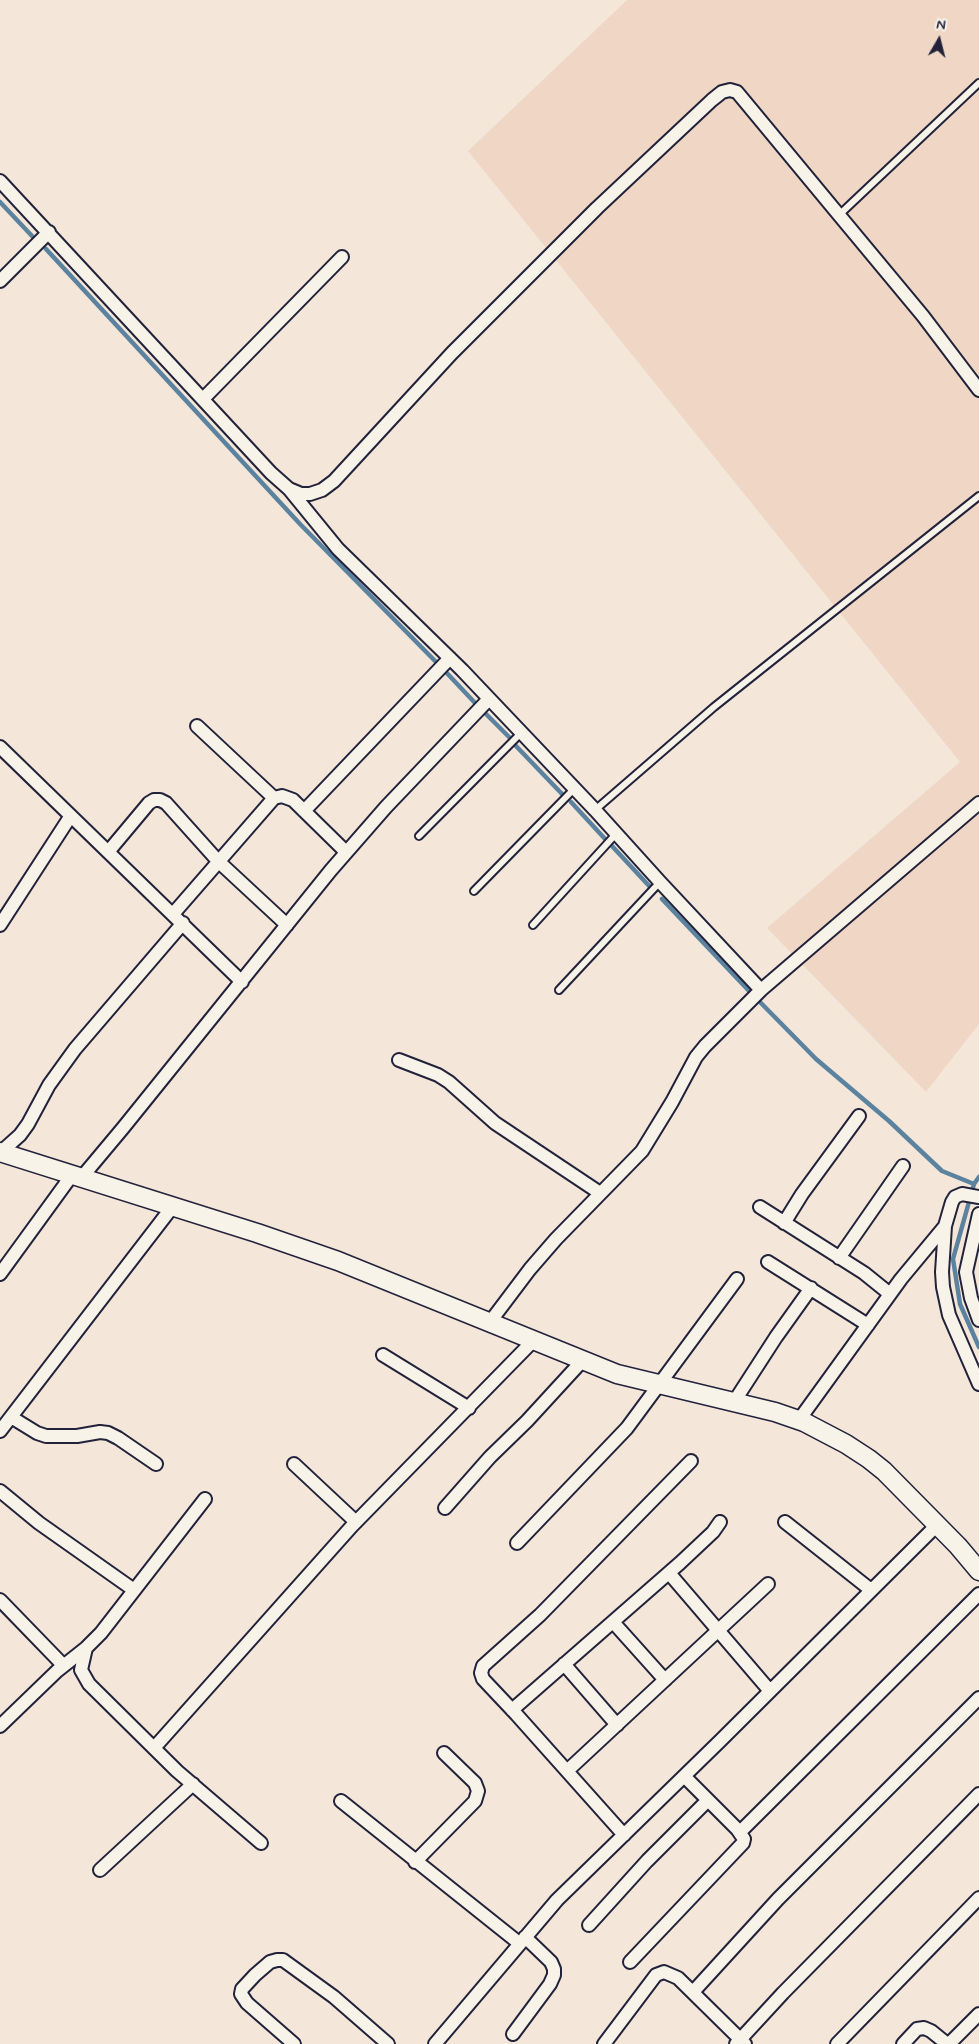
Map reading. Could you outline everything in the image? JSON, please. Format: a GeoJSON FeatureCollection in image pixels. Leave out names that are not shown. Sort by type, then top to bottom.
{"type":"FeatureCollection","features":[{"type":"Feature","properties":{"kind":"street"},"geometry":{"type":"LineString","coordinates":[[289,489],[301,494],[310,494],[322,490],[334,481],[452,353],[597,208],[722,92],[730,90],[737,92],[923,316],[979,390]]}},
{"type":"Feature","properties":{"kind":"street"},"geometry":{"type":"LineString","coordinates":[[0,181],[271,473],[289,489],[338,549],[450,658],[595,810],[761,990]]}},
{"type":"Feature","properties":{"kind":"street"},"geometry":{"type":"LineString","coordinates":[[0,281],[49,232]]}},
{"type":"Feature","properties":{"kind":"street"},"geometry":{"type":"LineString","coordinates":[[203,399],[342,257]]}},
{"type":"Feature","properties":{"kind":"street"},"geometry":{"type":"LineString","coordinates":[[304,811],[450,658]]}},
{"type":"Feature","properties":{"kind":"street"},"geometry":{"type":"LineString","coordinates":[[0,1274],[77,1176],[242,982],[346,852],[386,807],[489,699]]}},
{"type":"Feature","properties":{"kind":"street"},"geometry":{"type":"LineString","coordinates":[[197,726],[274,798]]}},
{"type":"Feature","properties":{"kind":"street"},"geometry":{"type":"LineString","coordinates":[[2,754],[183,923],[242,982]]}},
{"type":"Feature","properties":{"kind":"street"},"geometry":{"type":"LineString","coordinates":[[173,914],[274,798],[287,796],[346,852]]}},
{"type":"Feature","properties":{"kind":"street"},"geometry":{"type":"LineString","coordinates":[[108,852],[149,803],[154,800],[160,800],[166,803],[218,861],[287,926]]}},
{"type":"Feature","properties":{"kind":"street"},"geometry":{"type":"LineString","coordinates":[[490,1322],[530,1268],[642,1151],[672,1102],[696,1057],[761,990],[979,803]]}},
{"type":"Feature","properties":{"kind":"street"},"geometry":{"type":"LineString","coordinates":[[0,925],[70,817]]}},
{"type":"Feature","properties":{"kind":"street"},"geometry":{"type":"LineString","coordinates":[[1,1152],[20,1135],[28,1124],[49,1085],[75,1049],[183,923]]}},
{"type":"Feature","properties":{"kind":"street"},"geometry":{"type":"LineString","coordinates":[[400,1060],[449,1082],[495,1123],[600,1193]]}},
{"type":"Feature","properties":{"kind":"street"},"geometry":{"type":"LineString","coordinates":[[784,1223],[802,1194],[858,1116]]}},
{"type":"Feature","properties":{"kind":"street"},"geometry":{"type":"LineString","coordinates":[[1,1152],[173,1206],[338,1262],[617,1374],[775,1412],[799,1420],[846,1444],[884,1471],[979,1571]]}},
{"type":"Feature","properties":{"kind":"street"},"geometry":{"type":"LineString","coordinates":[[839,1258],[902,1166]]}},
{"type":"Feature","properties":{"kind":"street"},"geometry":{"type":"LineString","coordinates":[[978,1196],[962,1194],[955,1197],[952,1202],[945,1226],[942,1272],[945,1302],[979,1384]]}},
{"type":"Feature","properties":{"kind":"street"},"geometry":{"type":"LineString","coordinates":[[0,1431],[173,1206]]}},
{"type":"Feature","properties":{"kind":"street"},"geometry":{"type":"LineString","coordinates":[[760,1207],[864,1273],[890,1294]]}},
{"type":"Feature","properties":{"kind":"street"},"geometry":{"type":"LineString","coordinates":[[979,1214],[966,1272],[971,1298],[979,1320]]}},
{"type":"Feature","properties":{"kind":"street"},"geometry":{"type":"LineString","coordinates":[[799,1420],[890,1294],[945,1226]]}},
{"type":"Feature","properties":{"kind":"street"},"geometry":{"type":"LineString","coordinates":[[768,1262],[868,1325]]}},
{"type":"Feature","properties":{"kind":"street"},"geometry":{"type":"LineString","coordinates":[[517,1543],[621,1434],[660,1385],[737,1279]]}},
{"type":"Feature","properties":{"kind":"street"},"geometry":{"type":"LineString","coordinates":[[734,1402],[776,1337],[811,1288]]}},
{"type":"Feature","properties":{"kind":"street"},"geometry":{"type":"LineString","coordinates":[[154,1748],[356,1522],[534,1340]]}},
{"type":"Feature","properties":{"kind":"street"},"geometry":{"type":"LineString","coordinates":[[383,1355],[469,1408]]}},
{"type":"Feature","properties":{"kind":"street"},"geometry":{"type":"LineString","coordinates":[[445,1508],[490,1457],[527,1421],[583,1360]]}},
{"type":"Feature","properties":{"kind":"street"},"geometry":{"type":"LineString","coordinates":[[11,1417],[37,1433],[46,1436],[108,1433],[156,1464]]}},
{"type":"Feature","properties":{"kind":"street"},"geometry":{"type":"LineString","coordinates":[[624,1835],[483,1679],[481,1673],[483,1666],[546,1609],[691,1461]]}},
{"type":"Feature","properties":{"kind":"street"},"geometry":{"type":"LineString","coordinates":[[294,1464],[356,1522]]}},
{"type":"Feature","properties":{"kind":"street"},"geometry":{"type":"LineString","coordinates":[[0,1491],[39,1522],[134,1590]]}},
{"type":"Feature","properties":{"kind":"street"},"geometry":{"type":"LineString","coordinates":[[0,1726],[63,1665],[102,1633],[205,1499]]}},
{"type":"Feature","properties":{"kind":"street"},"geometry":{"type":"LineString","coordinates":[[512,1710],[669,1573],[713,1532],[720,1522]]}},
{"type":"Feature","properties":{"kind":"street"},"geometry":{"type":"LineString","coordinates":[[785,1522],[870,1590]]}},
{"type":"Feature","properties":{"kind":"street"},"geometry":{"type":"LineString","coordinates":[[435,2044],[557,1900],[937,1525]]}},
{"type":"Feature","properties":{"kind":"street"},"geometry":{"type":"LineString","coordinates":[[669,1573],[770,1691]]}},
{"type":"Feature","properties":{"kind":"street"},"geometry":{"type":"LineString","coordinates":[[567,1771],[768,1584]]}},
{"type":"Feature","properties":{"kind":"street"},"geometry":{"type":"LineString","coordinates":[[740,1832],[979,1594]]}},
{"type":"Feature","properties":{"kind":"street"},"geometry":{"type":"LineString","coordinates":[[0,1600],[63,1665]]}},
{"type":"Feature","properties":{"kind":"street"},"geometry":{"type":"LineString","coordinates":[[614,1622],[665,1680]]}},
{"type":"Feature","properties":{"kind":"street"},"geometry":{"type":"LineString","coordinates":[[86,1648],[81,1664],[83,1675],[89,1684],[154,1748],[261,1843]]}},
{"type":"Feature","properties":{"kind":"street"},"geometry":{"type":"LineString","coordinates":[[564,1664],[616,1725]]}},
{"type":"Feature","properties":{"kind":"street"},"geometry":{"type":"LineString","coordinates":[[693,1992],[778,1899],[979,1698]]}},
{"type":"Feature","properties":{"kind":"street"},"geometry":{"type":"LineString","coordinates":[[415,1862],[475,1801],[478,1792],[475,1783],[444,1753]]}},
{"type":"Feature","properties":{"kind":"street"},"geometry":{"type":"LineString","coordinates":[[630,1962],[742,1847],[744,1839],[740,1832],[684,1776]]}},
{"type":"Feature","properties":{"kind":"street"},"geometry":{"type":"LineString","coordinates":[[100,1870],[193,1784]]}},
{"type":"Feature","properties":{"kind":"street"},"geometry":{"type":"LineString","coordinates":[[604,2044],[656,1975],[664,1972],[678,1978],[741,2042],[783,1993],[979,1794]]}},
{"type":"Feature","properties":{"kind":"street"},"geometry":{"type":"LineString","coordinates":[[589,1926],[646,1861],[708,1800]]}},
{"type":"Feature","properties":{"kind":"street"},"geometry":{"type":"LineString","coordinates":[[341,1801],[415,1862],[551,1962],[554,1976],[550,1984],[513,2034]]}},
{"type":"Feature","properties":{"kind":"street"},"geometry":{"type":"LineString","coordinates":[[836,2044],[979,1898]]}},
{"type":"Feature","properties":{"kind":"street"},"geometry":{"type":"LineString","coordinates":[[294,2044],[247,2003],[241,1994],[242,1989],[255,1975],[270,1962],[277,1960],[283,1960],[328,1992],[388,2044]]}},
{"type":"Feature","properties":{"kind":"street"},"geometry":{"type":"LineString","coordinates":[[903,2044],[917,2029],[924,2028],[948,2044],[979,2014]]}},
{"type":"Feature","properties":{"kind":"lane"},"geometry":{"type":"LineString","coordinates":[[839,215],[979,83]]}},
{"type":"Feature","properties":{"kind":"lane"},"geometry":{"type":"LineString","coordinates":[[595,810],[714,707],[979,496]]}},
{"type":"Feature","properties":{"kind":"lane"},"geometry":{"type":"LineString","coordinates":[[418,836],[521,733]]}},
{"type":"Feature","properties":{"kind":"lane"},"geometry":{"type":"LineString","coordinates":[[474,891],[574,789]]}},
{"type":"Feature","properties":{"kind":"lane"},"geometry":{"type":"LineString","coordinates":[[533,925],[616,834]]}},
{"type":"Feature","properties":{"kind":"lane"},"geometry":{"type":"LineString","coordinates":[[559,990],[660,882]]}},
{"type":"Feature","properties":{"kind":"shaded area"},"geometry":{"type":"Polygon","coordinates":[[[627,0],[979,0],[979,1024],[926,1092],[767,928],[960,762],[468,151],[627,0]]]}},
{"type":"Feature","properties":{"kind":"waterway"},"geometry":{"type":"LineString","coordinates":[[0,202],[32,236]]}},
{"type":"Feature","properties":{"kind":"waterway"},"geometry":{"type":"LineString","coordinates":[[46,249],[300,524],[439,665]]}},
{"type":"Feature","properties":{"kind":"waterway"},"geometry":{"type":"LineString","coordinates":[[444,670],[476,704]]}},
{"type":"Feature","properties":{"kind":"waterway"},"geometry":{"type":"LineString","coordinates":[[484,712],[509,737]]}},
{"type":"Feature","properties":{"kind":"waterway"},"geometry":{"type":"LineString","coordinates":[[516,746],[563,795]]}},
{"type":"Feature","properties":{"kind":"waterway"},"geometry":{"type":"LineString","coordinates":[[571,802],[606,840]]}},
{"type":"Feature","properties":{"kind":"waterway"},"geometry":{"type":"LineString","coordinates":[[612,846],[651,888]]}},
{"type":"Feature","properties":{"kind":"waterway"},"geometry":{"type":"LineString","coordinates":[[662,899],[750,992]]}},
{"type":"Feature","properties":{"kind":"waterway"},"geometry":{"type":"LineString","coordinates":[[759,1001],[816,1059],[889,1121],[942,1171],[974,1184]]}},
{"type":"Feature","properties":{"kind":"waterway"},"geometry":{"type":"LineString","coordinates":[[979,1177],[974,1184],[953,1259],[960,1304],[979,1347]]}}]}
